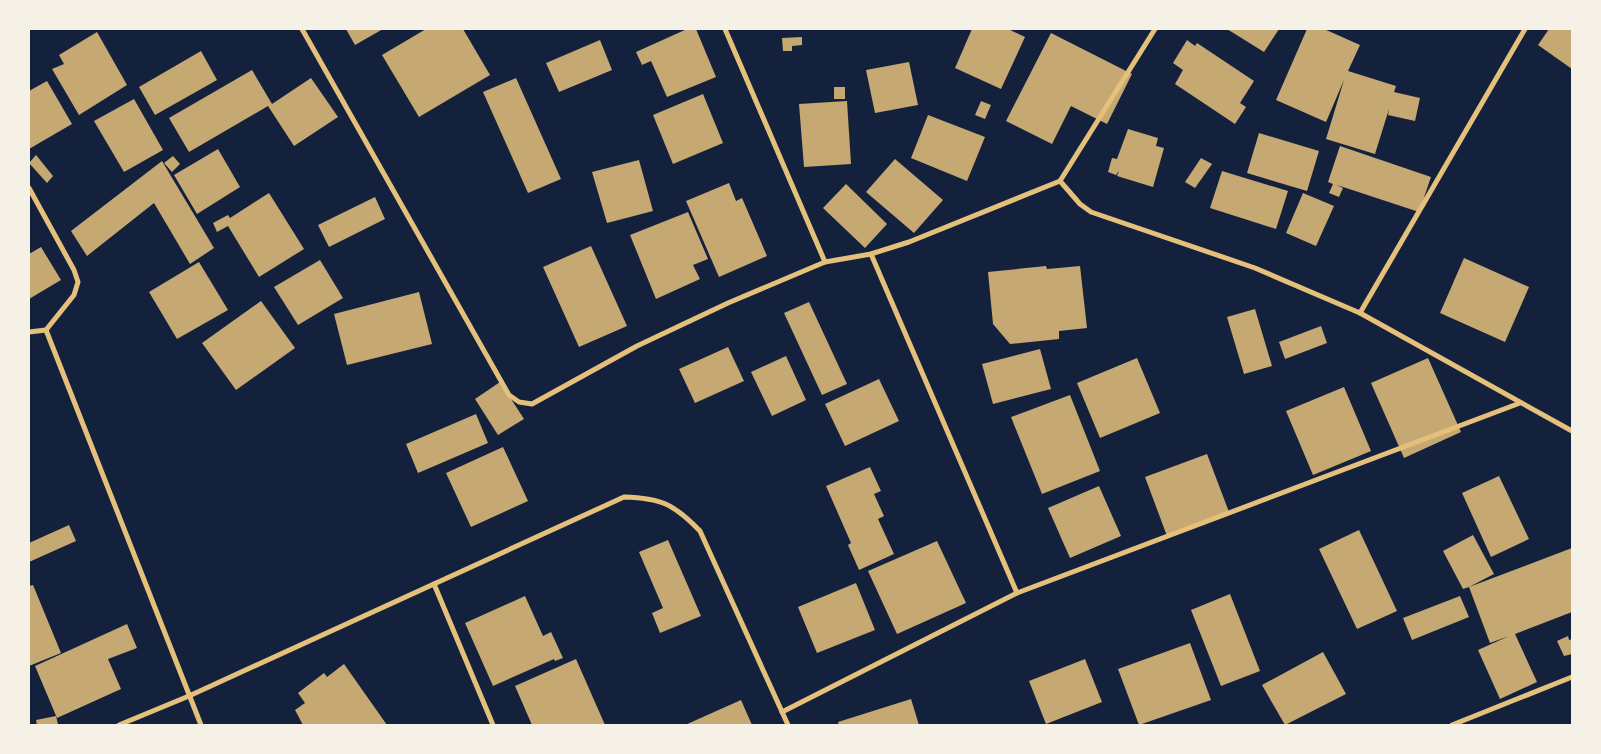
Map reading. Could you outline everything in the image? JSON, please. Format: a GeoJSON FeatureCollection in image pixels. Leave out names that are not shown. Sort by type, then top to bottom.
{"type":"FeatureCollection","features":[{"type":"Feature","properties":{"kind":"street"},"geometry":{"type":"LineString","coordinates":[[302,29],[509,395],[519,402],[532,404],[646,342],[728,303],[825,262],[871,254],[909,242],[1060,181],[1155,29]]}},
{"type":"Feature","properties":{"kind":"street"},"geometry":{"type":"LineString","coordinates":[[725,29],[825,262]]}},
{"type":"Feature","properties":{"kind":"street"},"geometry":{"type":"LineString","coordinates":[[1360,313],[1525,29]]}},
{"type":"Feature","properties":{"kind":"street"},"geometry":{"type":"LineString","coordinates":[[1060,181],[1080,204],[1091,212],[1255,268],[1360,313],[1572,431]]}},
{"type":"Feature","properties":{"kind":"street"},"geometry":{"type":"LineString","coordinates":[[29,188],[74,270],[78,282],[74,295],[46,330],[29,332]]}},
{"type":"Feature","properties":{"kind":"street"},"geometry":{"type":"LineString","coordinates":[[871,254],[1018,593]]}},
{"type":"Feature","properties":{"kind":"street"},"geometry":{"type":"LineString","coordinates":[[46,330],[201,725]]}},
{"type":"Feature","properties":{"kind":"street"},"geometry":{"type":"LineString","coordinates":[[782,712],[1018,593],[1520,403]]}},
{"type":"Feature","properties":{"kind":"street"},"geometry":{"type":"LineString","coordinates":[[119,725],[190,696],[624,498],[649,498],[679,510],[700,531],[788,725]]}},
{"type":"Feature","properties":{"kind":"street"},"geometry":{"type":"LineString","coordinates":[[434,584],[493,725]]}},
{"type":"Feature","properties":{"kind":"street"},"geometry":{"type":"LineString","coordinates":[[1452,725],[1572,677]]}},
{"type":"Feature","properties":{"kind":"building"},"geometry":{"type":"Polygon","coordinates":[[[346,29],[383,29],[355,45],[346,29]]]}},
{"type":"Feature","properties":{"kind":"building"},"geometry":{"type":"Polygon","coordinates":[[[426,29],[463,29],[490,75],[419,117],[382,55],[426,29]]]}},
{"type":"Feature","properties":{"kind":"building"},"geometry":{"type":"Polygon","coordinates":[[[687,29],[696,29],[716,77],[667,97],[651,61],[642,65],[636,52],[687,29]]]}},
{"type":"Feature","properties":{"kind":"building"},"geometry":{"type":"Polygon","coordinates":[[[972,29],[1008,29],[1025,37],[1001,89],[955,68],[972,29]]]}},
{"type":"Feature","properties":{"kind":"building"},"geometry":{"type":"Polygon","coordinates":[[[1227,29],[1279,29],[1264,52],[1227,29]]]}},
{"type":"Feature","properties":{"kind":"building"},"geometry":{"type":"Polygon","coordinates":[[[1307,29],[1324,29],[1360,45],[1348,71],[1396,86],[1394,92],[1420,98],[1415,121],[1388,115],[1389,109],[1375,154],[1326,139],[1344,80],[1326,122],[1276,100],[1307,29]]]}},
{"type":"Feature","properties":{"kind":"building"},"geometry":{"type":"Polygon","coordinates":[[[1549,29],[1572,29],[1572,69],[1538,45],[1549,29]]]}},
{"type":"Feature","properties":{"kind":"building"},"geometry":{"type":"Polygon","coordinates":[[[97,32],[127,85],[79,115],[52,69],[64,64],[59,55],[97,32]]]}},
{"type":"Feature","properties":{"kind":"building"},"geometry":{"type":"Polygon","coordinates":[[[1051,33],[1132,74],[1107,124],[1071,106],[1052,144],[1006,121],[1051,33]]]}},
{"type":"Feature","properties":{"kind":"building"},"geometry":{"type":"Polygon","coordinates":[[[802,37],[802,45],[792,46],[792,51],[783,51],[782,38],[802,37]]]}},
{"type":"Feature","properties":{"kind":"building"},"geometry":{"type":"Polygon","coordinates":[[[600,40],[612,70],[559,92],[546,63],[600,40]]]}},
{"type":"Feature","properties":{"kind":"building"},"geometry":{"type":"Polygon","coordinates":[[[1187,40],[1195,46],[1197,43],[1254,81],[1240,103],[1246,107],[1235,124],[1175,84],[1183,70],[1173,63],[1187,40]]]}},
{"type":"Feature","properties":{"kind":"building"},"geometry":{"type":"Polygon","coordinates":[[[201,51],[217,80],[155,115],[139,87],[201,51]]]}},
{"type":"Feature","properties":{"kind":"building"},"geometry":{"type":"Polygon","coordinates":[[[909,62],[918,105],[875,113],[866,70],[909,62]]]}},
{"type":"Feature","properties":{"kind":"building"},"geometry":{"type":"Polygon","coordinates":[[[252,70],[272,104],[311,78],[338,117],[294,146],[268,106],[189,152],[169,118],[252,70]]]}},
{"type":"Feature","properties":{"kind":"building"},"geometry":{"type":"Polygon","coordinates":[[[516,78],[561,179],[528,193],[483,92],[516,78]]]}},
{"type":"Feature","properties":{"kind":"building"},"geometry":{"type":"Polygon","coordinates":[[[47,81],[72,124],[29,149],[29,91],[47,81]]]}},
{"type":"Feature","properties":{"kind":"building"},"geometry":{"type":"Polygon","coordinates":[[[834,87],[845,87],[845,99],[834,99],[834,87]]]}},
{"type":"Feature","properties":{"kind":"building"},"geometry":{"type":"Polygon","coordinates":[[[703,94],[723,143],[673,164],[653,115],[703,94]]]}},
{"type":"Feature","properties":{"kind":"building"},"geometry":{"type":"Polygon","coordinates":[[[134,99],[163,150],[124,172],[94,121],[134,99]]]}},
{"type":"Feature","properties":{"kind":"building"},"geometry":{"type":"Polygon","coordinates":[[[847,101],[851,164],[804,167],[799,104],[847,101]]]}},
{"type":"Feature","properties":{"kind":"building"},"geometry":{"type":"Polygon","coordinates":[[[981,101],[991,105],[985,119],[975,115],[981,101]]]}},
{"type":"Feature","properties":{"kind":"building"},"geometry":{"type":"Polygon","coordinates":[[[928,115],[985,137],[967,181],[911,158],[928,115]]]}},
{"type":"Feature","properties":{"kind":"building"},"geometry":{"type":"Polygon","coordinates":[[[1128,129],[1158,138],[1156,146],[1164,148],[1153,187],[1117,176],[1119,171],[1116,175],[1108,172],[1112,158],[1117,159],[1128,129]]]}},
{"type":"Feature","properties":{"kind":"building"},"geometry":{"type":"Polygon","coordinates":[[[1259,133],[1319,151],[1307,191],[1247,173],[1259,133]]]}},
{"type":"Feature","properties":{"kind":"building"},"geometry":{"type":"Polygon","coordinates":[[[1340,146],[1431,177],[1419,212],[1337,185],[1343,188],[1339,197],[1329,193],[1333,184],[1328,182],[1340,146]]]}},
{"type":"Feature","properties":{"kind":"building"},"geometry":{"type":"Polygon","coordinates":[[[218,149],[240,187],[197,214],[174,175],[218,149]]]}},
{"type":"Feature","properties":{"kind":"building"},"geometry":{"type":"Polygon","coordinates":[[[36,155],[53,176],[47,183],[29,163],[36,155]]]}},
{"type":"Feature","properties":{"kind":"building"},"geometry":{"type":"Polygon","coordinates":[[[173,156],[180,164],[172,172],[164,163],[173,156]]]}},
{"type":"Feature","properties":{"kind":"building"},"geometry":{"type":"Polygon","coordinates":[[[1201,158],[1212,164],[1195,188],[1185,182],[1201,158]]]}},
{"type":"Feature","properties":{"kind":"building"},"geometry":{"type":"Polygon","coordinates":[[[895,159],[943,200],[914,233],[866,192],[895,159]]]}},
{"type":"Feature","properties":{"kind":"building"},"geometry":{"type":"Polygon","coordinates":[[[639,160],[653,211],[607,223],[592,172],[639,160]]]}},
{"type":"Feature","properties":{"kind":"building"},"geometry":{"type":"Polygon","coordinates":[[[162,161],[214,248],[190,264],[154,203],[87,256],[71,231],[162,161]]]}},
{"type":"Feature","properties":{"kind":"building"},"geometry":{"type":"Polygon","coordinates":[[[1222,171],[1288,191],[1276,229],[1210,208],[1222,171]]]}},
{"type":"Feature","properties":{"kind":"building"},"geometry":{"type":"Polygon","coordinates":[[[729,183],[736,201],[742,198],[767,256],[719,277],[686,201],[729,183]]]}},
{"type":"Feature","properties":{"kind":"building"},"geometry":{"type":"Polygon","coordinates":[[[846,184],[887,224],[865,248],[823,208],[846,184]]]}},
{"type":"Feature","properties":{"kind":"building"},"geometry":{"type":"Polygon","coordinates":[[[269,193],[304,249],[259,277],[228,226],[217,232],[213,223],[228,215],[230,218],[269,193]]]}},
{"type":"Feature","properties":{"kind":"building"},"geometry":{"type":"Polygon","coordinates":[[[1303,193],[1334,206],[1316,246],[1286,233],[1303,193]]]}},
{"type":"Feature","properties":{"kind":"building"},"geometry":{"type":"Polygon","coordinates":[[[375,197],[385,219],[329,247],[318,225],[375,197]]]}},
{"type":"Feature","properties":{"kind":"building"},"geometry":{"type":"Polygon","coordinates":[[[688,212],[708,259],[693,265],[700,279],[656,299],[630,235],[688,212]]]}},
{"type":"Feature","properties":{"kind":"building"},"geometry":{"type":"Polygon","coordinates":[[[591,246],[627,326],[579,347],[543,267],[591,246]]]}},
{"type":"Feature","properties":{"kind":"building"},"geometry":{"type":"Polygon","coordinates":[[[41,247],[61,280],[29,299],[29,254],[41,247]]]}},
{"type":"Feature","properties":{"kind":"building"},"geometry":{"type":"Polygon","coordinates":[[[1464,258],[1529,287],[1505,342],[1440,313],[1464,258]]]}},
{"type":"Feature","properties":{"kind":"building"},"geometry":{"type":"Polygon","coordinates":[[[320,260],[343,298],[298,325],[274,287],[320,260]]]}},
{"type":"Feature","properties":{"kind":"building"},"geometry":{"type":"Polygon","coordinates":[[[199,262],[228,310],[177,339],[149,292],[199,262]]]}},
{"type":"Feature","properties":{"kind":"building"},"geometry":{"type":"Polygon","coordinates":[[[1046,266],[1047,269],[1080,266],[1087,328],[1059,331],[1059,339],[1010,344],[993,324],[988,272],[1046,266]]]}},
{"type":"Feature","properties":{"kind":"building"},"geometry":{"type":"Polygon","coordinates":[[[419,292],[432,344],[347,365],[334,314],[419,292]]]}},
{"type":"Feature","properties":{"kind":"building"},"geometry":{"type":"Polygon","coordinates":[[[261,301],[295,348],[236,390],[202,343],[261,301]]]}},
{"type":"Feature","properties":{"kind":"building"},"geometry":{"type":"Polygon","coordinates":[[[809,302],[847,384],[822,395],[784,313],[809,302]]]}},
{"type":"Feature","properties":{"kind":"building"},"geometry":{"type":"Polygon","coordinates":[[[1255,309],[1272,366],[1244,374],[1227,317],[1255,309]]]}},
{"type":"Feature","properties":{"kind":"building"},"geometry":{"type":"Polygon","coordinates":[[[1321,326],[1327,343],[1285,359],[1279,342],[1321,326]]]}},
{"type":"Feature","properties":{"kind":"building"},"geometry":{"type":"Polygon","coordinates":[[[728,347],[744,381],[695,403],[679,369],[728,347]]]}},
{"type":"Feature","properties":{"kind":"building"},"geometry":{"type":"Polygon","coordinates":[[[1040,349],[1051,389],[993,404],[982,364],[1040,349]]]}},
{"type":"Feature","properties":{"kind":"building"},"geometry":{"type":"Polygon","coordinates":[[[786,356],[806,400],[772,416],[751,372],[786,356]]]}},
{"type":"Feature","properties":{"kind":"building"},"geometry":{"type":"Polygon","coordinates":[[[1137,358],[1160,413],[1100,438],[1077,383],[1137,358]]]}},
{"type":"Feature","properties":{"kind":"building"},"geometry":{"type":"Polygon","coordinates":[[[1428,358],[1461,432],[1404,458],[1371,383],[1428,358]]]}},
{"type":"Feature","properties":{"kind":"building"},"geometry":{"type":"Polygon","coordinates":[[[879,379],[899,421],[845,446],[825,404],[879,379]]]}},
{"type":"Feature","properties":{"kind":"building"},"geometry":{"type":"Polygon","coordinates":[[[500,382],[524,419],[498,435],[475,399],[500,382]]]}},
{"type":"Feature","properties":{"kind":"building"},"geometry":{"type":"Polygon","coordinates":[[[1344,387],[1371,451],[1313,475],[1286,411],[1344,387]]]}},
{"type":"Feature","properties":{"kind":"building"},"geometry":{"type":"Polygon","coordinates":[[[1070,395],[1100,471],[1042,494],[1011,417],[1070,395]]]}},
{"type":"Feature","properties":{"kind":"building"},"geometry":{"type":"Polygon","coordinates":[[[476,414],[488,443],[418,473],[406,444],[476,414]]]}},
{"type":"Feature","properties":{"kind":"building"},"geometry":{"type":"Polygon","coordinates":[[[503,447],[528,501],[471,527],[446,473],[503,447]]]}},
{"type":"Feature","properties":{"kind":"building"},"geometry":{"type":"Polygon","coordinates":[[[1207,454],[1229,512],[1167,536],[1145,477],[1207,454]]]}},
{"type":"Feature","properties":{"kind":"building"},"geometry":{"type":"Polygon","coordinates":[[[870,467],[881,491],[874,494],[884,516],[878,519],[894,554],[859,570],[848,545],[851,543],[826,486],[870,467]]]}},
{"type":"Feature","properties":{"kind":"building"},"geometry":{"type":"Polygon","coordinates":[[[1499,476],[1529,539],[1491,557],[1462,493],[1499,476]]]}},
{"type":"Feature","properties":{"kind":"building"},"geometry":{"type":"Polygon","coordinates":[[[1099,486],[1121,536],[1070,558],[1048,508],[1099,486]]]}},
{"type":"Feature","properties":{"kind":"building"},"geometry":{"type":"Polygon","coordinates":[[[69,525],[76,541],[29,562],[29,543],[69,525]]]}},
{"type":"Feature","properties":{"kind":"building"},"geometry":{"type":"Polygon","coordinates":[[[1359,530],[1397,611],[1357,629],[1319,549],[1359,530]]]}},
{"type":"Feature","properties":{"kind":"building"},"geometry":{"type":"Polygon","coordinates":[[[1473,535],[1494,574],[1463,589],[1443,551],[1473,535]]]}},
{"type":"Feature","properties":{"kind":"building"},"geometry":{"type":"Polygon","coordinates":[[[668,540],[701,616],[660,633],[652,613],[663,608],[639,552],[668,540]]]}},
{"type":"Feature","properties":{"kind":"building"},"geometry":{"type":"Polygon","coordinates":[[[937,541],[966,603],[897,634],[868,571],[937,541]]]}},
{"type":"Feature","properties":{"kind":"building"},"geometry":{"type":"Polygon","coordinates":[[[1572,548],[1572,612],[1515,634],[1537,682],[1500,699],[1478,650],[1509,636],[1490,643],[1469,587],[1572,548]]]}},
{"type":"Feature","properties":{"kind":"building"},"geometry":{"type":"Polygon","coordinates":[[[856,583],[875,630],[817,653],[798,607],[856,583]]]}},
{"type":"Feature","properties":{"kind":"building"},"geometry":{"type":"Polygon","coordinates":[[[33,585],[61,653],[29,666],[29,586],[33,585]]]}},
{"type":"Feature","properties":{"kind":"building"},"geometry":{"type":"Polygon","coordinates":[[[1230,594],[1260,671],[1221,686],[1191,610],[1230,594]]]}},
{"type":"Feature","properties":{"kind":"building"},"geometry":{"type":"Polygon","coordinates":[[[525,596],[543,636],[551,632],[563,658],[555,661],[554,659],[493,686],[465,623],[525,596]]]}},
{"type":"Feature","properties":{"kind":"building"},"geometry":{"type":"Polygon","coordinates":[[[1460,596],[1469,617],[1412,640],[1403,618],[1460,596]]]}},
{"type":"Feature","properties":{"kind":"building"},"geometry":{"type":"Polygon","coordinates":[[[127,624],[137,648],[108,659],[121,689],[57,718],[35,666],[127,624]]]}},
{"type":"Feature","properties":{"kind":"building"},"geometry":{"type":"Polygon","coordinates":[[[1568,636],[1569,640],[1572,639],[1572,654],[1564,656],[1557,641],[1568,636]]]}},
{"type":"Feature","properties":{"kind":"building"},"geometry":{"type":"Polygon","coordinates":[[[1190,643],[1211,700],[1139,725],[1118,669],[1190,643]]]}},
{"type":"Feature","properties":{"kind":"building"},"geometry":{"type":"Polygon","coordinates":[[[1323,652],[1346,694],[1285,725],[1262,685],[1323,652]]]}},
{"type":"Feature","properties":{"kind":"building"},"geometry":{"type":"Polygon","coordinates":[[[576,659],[605,725],[532,725],[515,686],[576,659]]]}},
{"type":"Feature","properties":{"kind":"building"},"geometry":{"type":"Polygon","coordinates":[[[1085,659],[1102,702],[1046,724],[1029,681],[1085,659]]]}},
{"type":"Feature","properties":{"kind":"building"},"geometry":{"type":"Polygon","coordinates":[[[344,664],[387,725],[303,725],[295,710],[305,703],[298,693],[324,673],[327,677],[344,664]]]}},
{"type":"Feature","properties":{"kind":"building"},"geometry":{"type":"Polygon","coordinates":[[[911,699],[919,725],[839,725],[838,722],[911,699]]]}},
{"type":"Feature","properties":{"kind":"building"},"geometry":{"type":"Polygon","coordinates":[[[741,700],[752,725],[685,725],[741,700]]]}},
{"type":"Feature","properties":{"kind":"building"},"geometry":{"type":"Polygon","coordinates":[[[56,716],[58,724],[37,725],[36,720],[56,716]]]}}]}
